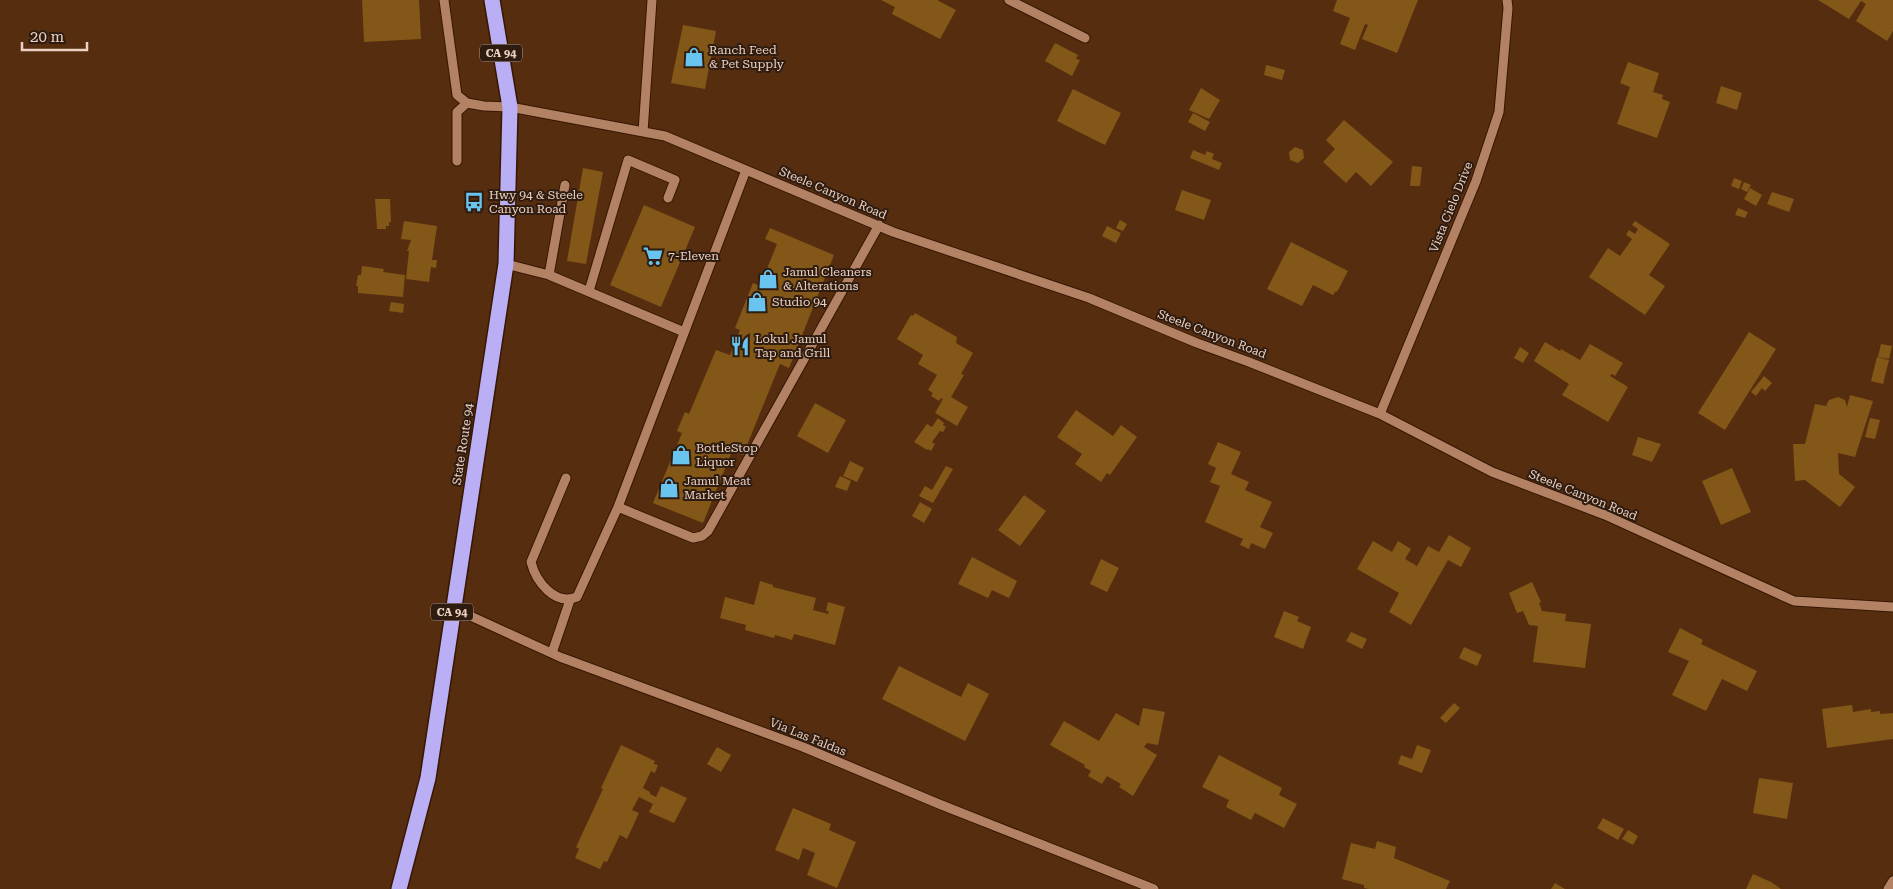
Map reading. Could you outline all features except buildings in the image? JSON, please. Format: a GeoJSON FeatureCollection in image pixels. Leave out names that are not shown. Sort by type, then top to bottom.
{"type":"FeatureCollection","features":[{"type":"Feature","properties":{"kind":"highway","name":"State Route 94"},"geometry":{"type":"LineString","coordinates":[[399,889],[428,778],[506,264],[510,107],[492,0]]}},
{"type":"Feature","properties":{"kind":"street"},"geometry":{"type":"LineString","coordinates":[[444,0],[456,95],[467,103],[458,112],[457,160]]}},
{"type":"Feature","properties":{"kind":"street"},"geometry":{"type":"LineString","coordinates":[[642,132],[652,0]]}},
{"type":"Feature","properties":{"kind":"street"},"geometry":{"type":"LineString","coordinates":[[1009,0],[1085,38]]}},
{"type":"Feature","properties":{"kind":"street","name":"Vista Cielo Drive"},"geometry":{"type":"LineString","coordinates":[[1380,414],[1476,182],[1499,112],[1508,8],[1507,0]]}},
{"type":"Feature","properties":{"kind":"street","name":"Steele Canyon Road"},"geometry":{"type":"LineString","coordinates":[[467,103],[510,107],[665,136],[879,225],[1089,298],[1197,344],[1249,362],[1380,414],[1492,472],[1605,515],[1794,601],[1893,607]]}},
{"type":"Feature","properties":{"kind":"street"},"geometry":{"type":"LineString","coordinates":[[588,291],[628,160],[675,180],[668,198]]}},
{"type":"Feature","properties":{"kind":"street"},"geometry":{"type":"LineString","coordinates":[[566,478],[531,562],[534,573],[544,587],[560,599],[570,600],[577,597],[618,507],[746,170]]}},
{"type":"Feature","properties":{"kind":"street"},"geometry":{"type":"LineString","coordinates":[[549,275],[565,185]]}},
{"type":"Feature","properties":{"kind":"street"},"geometry":{"type":"LineString","coordinates":[[618,507],[693,538],[702,536],[708,530],[879,225]]}},
{"type":"Feature","properties":{"kind":"street"},"geometry":{"type":"LineString","coordinates":[[506,264],[549,275],[684,332]]}},
{"type":"Feature","properties":{"kind":"street"},"geometry":{"type":"LineString","coordinates":[[552,653],[570,600]]}},
{"type":"Feature","properties":{"kind":"street","name":"Via Las Faldas"},"geometry":{"type":"LineString","coordinates":[[453,608],[552,653],[803,747],[939,804],[1154,889]]}},
{"type":"Feature","properties":{"kind":"street"},"geometry":{"type":"LineString","coordinates":[[1888,889],[1893,881]]}},
{"type":"Feature","properties":{"kind":"place","name":"Ranch Feed & Pet Supply"},"geometry":{"type":"Point","coordinates":[694,57]}},
{"type":"Feature","properties":{"kind":"place","name":"Hwy 94 & Steele Canyon Road"},"geometry":{"type":"Point","coordinates":[474,202]}},
{"type":"Feature","properties":{"kind":"place","name":"7-Eleven"},"geometry":{"type":"Point","coordinates":[653,256]}},
{"type":"Feature","properties":{"kind":"place","name":"Jamul Cleaners & Alterations"},"geometry":{"type":"Point","coordinates":[768,279]}},
{"type":"Feature","properties":{"kind":"place","name":"Studio 94"},"geometry":{"type":"Point","coordinates":[757,302]}},
{"type":"Feature","properties":{"kind":"place","name":"Lokul Jamul Tap and Grill"},"geometry":{"type":"Point","coordinates":[740,346]}},
{"type":"Feature","properties":{"kind":"place","name":"BottleStop Liquor"},"geometry":{"type":"Point","coordinates":[681,455]}},
{"type":"Feature","properties":{"kind":"place","name":"Jamul Meat Market"},"geometry":{"type":"Point","coordinates":[669,488]}}]}
